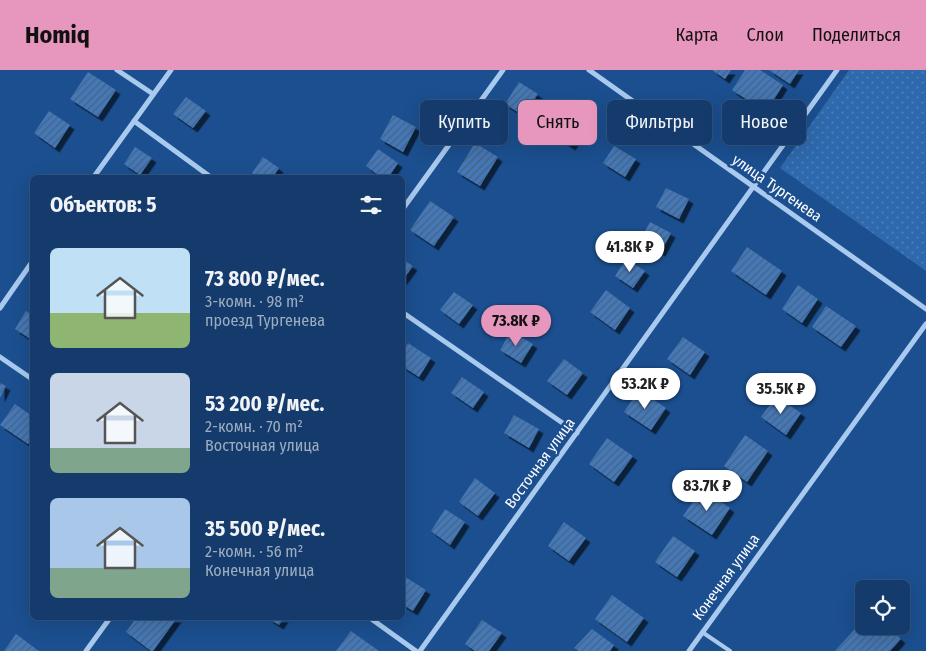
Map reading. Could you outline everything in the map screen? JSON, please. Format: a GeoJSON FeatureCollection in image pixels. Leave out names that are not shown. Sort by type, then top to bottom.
{"type":"FeatureCollection","features":[{"type":"Feature","properties":{"kind":"street"},"geometry":{"type":"LineString","coordinates":[[118,70],[153,94]]}},
{"type":"Feature","properties":{"kind":"street"},"geometry":{"type":"LineString","coordinates":[[95,175],[171,70]]}},
{"type":"Feature","properties":{"kind":"street"},"geometry":{"type":"LineString","coordinates":[[405,206],[503,70]]}},
{"type":"Feature","properties":{"kind":"street","name":"улица Тургенева"},"geometry":{"type":"LineString","coordinates":[[589,70],[926,309]]}},
{"type":"Feature","properties":{"kind":"street","name":"Восточная улица"},"geometry":{"type":"LineString","coordinates":[[418,651],[837,70]]}},
{"type":"Feature","properties":{"kind":"street"},"geometry":{"type":"LineString","coordinates":[[134,122],[208,175]]}},
{"type":"Feature","properties":{"kind":"street"},"geometry":{"type":"LineString","coordinates":[[0,308],[30,265]]}},
{"type":"Feature","properties":{"kind":"street"},"geometry":{"type":"LineString","coordinates":[[405,314],[577,432]]}},
{"type":"Feature","properties":{"kind":"street","name":"Конечная улица"},"geometry":{"type":"LineString","coordinates":[[688,651],[926,324]]}},
{"type":"Feature","properties":{"kind":"street"},"geometry":{"type":"LineString","coordinates":[[0,356],[30,378]]}},
{"type":"Feature","properties":{"kind":"street"},"geometry":{"type":"LineString","coordinates":[[86,651],[109,620]]}},
{"type":"Feature","properties":{"kind":"street"},"geometry":{"type":"LineString","coordinates":[[373,620],[418,651]]}},
{"type":"Feature","properties":{"kind":"lane"},"geometry":{"type":"LineString","coordinates":[[702,632],[730,651]]}},
{"type":"Feature","properties":{"kind":"shaded area"},"geometry":{"type":"Polygon","coordinates":[[[849,70],[926,70],[926,271],[780,168],[796,145],[806,145],[806,131],[849,70]]]}},
{"type":"Feature","properties":{"kind":"building"},"geometry":{"type":"Polygon","coordinates":[[[712,70],[731,70],[725,79],[712,70]]]}},
{"type":"Feature","properties":{"kind":"building"},"geometry":{"type":"Polygon","coordinates":[[[745,70],[760,70],[783,85],[774,100],[747,100],[732,90],[745,70]]]}},
{"type":"Feature","properties":{"kind":"building"},"geometry":{"type":"Polygon","coordinates":[[[769,70],[799,70],[790,84],[769,70]]]}},
{"type":"Feature","properties":{"kind":"building"},"geometry":{"type":"Polygon","coordinates":[[[88,72],[116,90],[98,117],[70,99],[88,72]]]}},
{"type":"Feature","properties":{"kind":"building"},"geometry":{"type":"Polygon","coordinates":[[[519,82],[538,94],[534,100],[518,100],[518,112],[508,106],[508,100],[519,82]]]}},
{"type":"Feature","properties":{"kind":"building"},"geometry":{"type":"Polygon","coordinates":[[[186,97],[206,111],[193,128],[173,114],[186,97]]]}},
{"type":"Feature","properties":{"kind":"building"},"geometry":{"type":"Polygon","coordinates":[[[49,111],[70,125],[55,148],[34,133],[49,111]]]}},
{"type":"Feature","properties":{"kind":"building"},"geometry":{"type":"Polygon","coordinates":[[[393,115],[416,127],[403,152],[380,139],[393,115]]]}},
{"type":"Feature","properties":{"kind":"building"},"geometry":{"type":"Polygon","coordinates":[[[474,145],[478,145],[498,157],[480,186],[457,172],[474,145]]]}},
{"type":"Feature","properties":{"kind":"building"},"geometry":{"type":"Polygon","coordinates":[[[614,146],[636,159],[625,177],[603,163],[614,146]]]}},
{"type":"Feature","properties":{"kind":"building"},"geometry":{"type":"Polygon","coordinates":[[[135,147],[152,158],[140,175],[124,164],[135,147]]]}},
{"type":"Feature","properties":{"kind":"building"},"geometry":{"type":"Polygon","coordinates":[[[378,149],[398,163],[390,175],[378,175],[366,166],[378,149]]]}},
{"type":"Feature","properties":{"kind":"building"},"geometry":{"type":"Polygon","coordinates":[[[263,157],[279,168],[274,175],[254,175],[252,173],[263,157]]]}},
{"type":"Feature","properties":{"kind":"building"},"geometry":{"type":"Polygon","coordinates":[[[666,188],[689,199],[679,219],[656,207],[666,188]]]}},
{"type":"Feature","properties":{"kind":"building"},"geometry":{"type":"Polygon","coordinates":[[[430,201],[454,217],[434,246],[410,230],[430,201]]]}},
{"type":"Feature","properties":{"kind":"building"},"geometry":{"type":"Polygon","coordinates":[[[650,222],[671,233],[661,252],[640,240],[650,222]]]}},
{"type":"Feature","properties":{"kind":"building"},"geometry":{"type":"Polygon","coordinates":[[[747,247],[782,271],[766,295],[731,271],[747,247]]]}},
{"type":"Feature","properties":{"kind":"building"},"geometry":{"type":"Polygon","coordinates":[[[626,259],[645,271],[633,288],[615,276],[626,259]]]}},
{"type":"Feature","properties":{"kind":"building"},"geometry":{"type":"Polygon","coordinates":[[[405,261],[413,266],[405,277],[405,261]]]}},
{"type":"Feature","properties":{"kind":"building"},"geometry":{"type":"Polygon","coordinates":[[[798,285],[818,299],[802,323],[782,309],[798,285]]]}},
{"type":"Feature","properties":{"kind":"building"},"geometry":{"type":"Polygon","coordinates":[[[606,290],[630,308],[615,330],[590,312],[606,290]]]}},
{"type":"Feature","properties":{"kind":"building"},"geometry":{"type":"Polygon","coordinates":[[[454,292],[473,305],[459,324],[440,310],[454,292]]]}},
{"type":"Feature","properties":{"kind":"building"},"geometry":{"type":"Polygon","coordinates":[[[826,306],[856,326],[841,347],[812,327],[826,306]]]}},
{"type":"Feature","properties":{"kind":"building"},"geometry":{"type":"Polygon","coordinates":[[[26,311],[30,314],[30,339],[15,329],[26,311]]]}},
{"type":"Feature","properties":{"kind":"building"},"geometry":{"type":"Polygon","coordinates":[[[511,331],[533,344],[521,363],[500,350],[511,331]]]}},
{"type":"Feature","properties":{"kind":"building"},"geometry":{"type":"Polygon","coordinates":[[[683,337],[705,352],[690,375],[667,359],[683,337]]]}},
{"type":"Feature","properties":{"kind":"building"},"geometry":{"type":"Polygon","coordinates":[[[408,343],[431,358],[419,377],[405,368],[405,348],[408,343]]]}},
{"type":"Feature","properties":{"kind":"building"},"geometry":{"type":"Polygon","coordinates":[[[564,359],[583,373],[567,395],[547,381],[564,359]]]}},
{"type":"Feature","properties":{"kind":"building"},"geometry":{"type":"Polygon","coordinates":[[[462,377],[484,392],[473,408],[451,393],[462,377]]]}},
{"type":"Feature","properties":{"kind":"building"},"geometry":{"type":"Polygon","coordinates":[[[0,383],[6,386],[0,398],[0,383]]]}},
{"type":"Feature","properties":{"kind":"building"},"geometry":{"type":"Polygon","coordinates":[[[639,390],[666,408],[651,430],[624,412],[639,390]]]}},
{"type":"Feature","properties":{"kind":"building"},"geometry":{"type":"Polygon","coordinates":[[[776,396],[801,413],[786,435],[761,417],[776,396]]]}},
{"type":"Feature","properties":{"kind":"building"},"geometry":{"type":"Polygon","coordinates":[[[15,404],[30,415],[30,441],[28,444],[0,425],[15,404]]]}},
{"type":"Feature","properties":{"kind":"building"},"geometry":{"type":"Polygon","coordinates":[[[514,415],[539,429],[529,448],[504,433],[514,415]]]}},
{"type":"Feature","properties":{"kind":"building"},"geometry":{"type":"Polygon","coordinates":[[[745,435],[768,451],[747,482],[724,466],[745,435]]]}},
{"type":"Feature","properties":{"kind":"building"},"geometry":{"type":"Polygon","coordinates":[[[607,438],[633,456],[614,482],[589,464],[607,438]]]}},
{"type":"Feature","properties":{"kind":"building"},"geometry":{"type":"Polygon","coordinates":[[[475,478],[495,493],[478,516],[459,502],[475,478]]]}},
{"type":"Feature","properties":{"kind":"building"},"geometry":{"type":"Polygon","coordinates":[[[702,488],[730,508],[712,535],[683,516],[702,488]]]}},
{"type":"Feature","properties":{"kind":"building"},"geometry":{"type":"Polygon","coordinates":[[[445,509],[465,522],[450,545],[431,531],[445,509]]]}},
{"type":"Feature","properties":{"kind":"building"},"geometry":{"type":"Polygon","coordinates":[[[564,522],[586,538],[569,561],[548,546],[564,522]]]}},
{"type":"Feature","properties":{"kind":"building"},"geometry":{"type":"Polygon","coordinates":[[[673,536],[695,551],[677,577],[655,562],[673,536]]]}},
{"type":"Feature","properties":{"kind":"building"},"geometry":{"type":"Polygon","coordinates":[[[405,577],[426,590],[413,611],[405,606],[405,577]]]}},
{"type":"Feature","properties":{"kind":"building"},"geometry":{"type":"Polygon","coordinates":[[[612,595],[644,618],[627,642],[595,619],[612,595]]]}},
{"type":"Feature","properties":{"kind":"building"},"geometry":{"type":"Polygon","coordinates":[[[135,620],[176,620],[153,651],[126,632],[135,620]]]}},
{"type":"Feature","properties":{"kind":"building"},"geometry":{"type":"Polygon","coordinates":[[[271,620],[283,620],[279,625],[271,620]]]}},
{"type":"Feature","properties":{"kind":"building"},"geometry":{"type":"Polygon","coordinates":[[[482,620],[502,633],[489,651],[475,651],[465,644],[482,620]]]}},
{"type":"Feature","properties":{"kind":"building"},"geometry":{"type":"Polygon","coordinates":[[[592,629],[614,645],[610,651],[579,651],[574,648],[592,629]]]}},
{"type":"Feature","properties":{"kind":"building"},"geometry":{"type":"Polygon","coordinates":[[[855,629],[855,635],[897,635],[901,639],[890,651],[835,651],[855,629]]]}},
{"type":"Feature","properties":{"kind":"building"},"geometry":{"type":"Polygon","coordinates":[[[351,631],[379,651],[336,651],[351,631]]]}},
{"type":"Feature","properties":{"kind":"building"},"geometry":{"type":"Polygon","coordinates":[[[16,634],[39,651],[4,651],[16,634]]]}}]}
